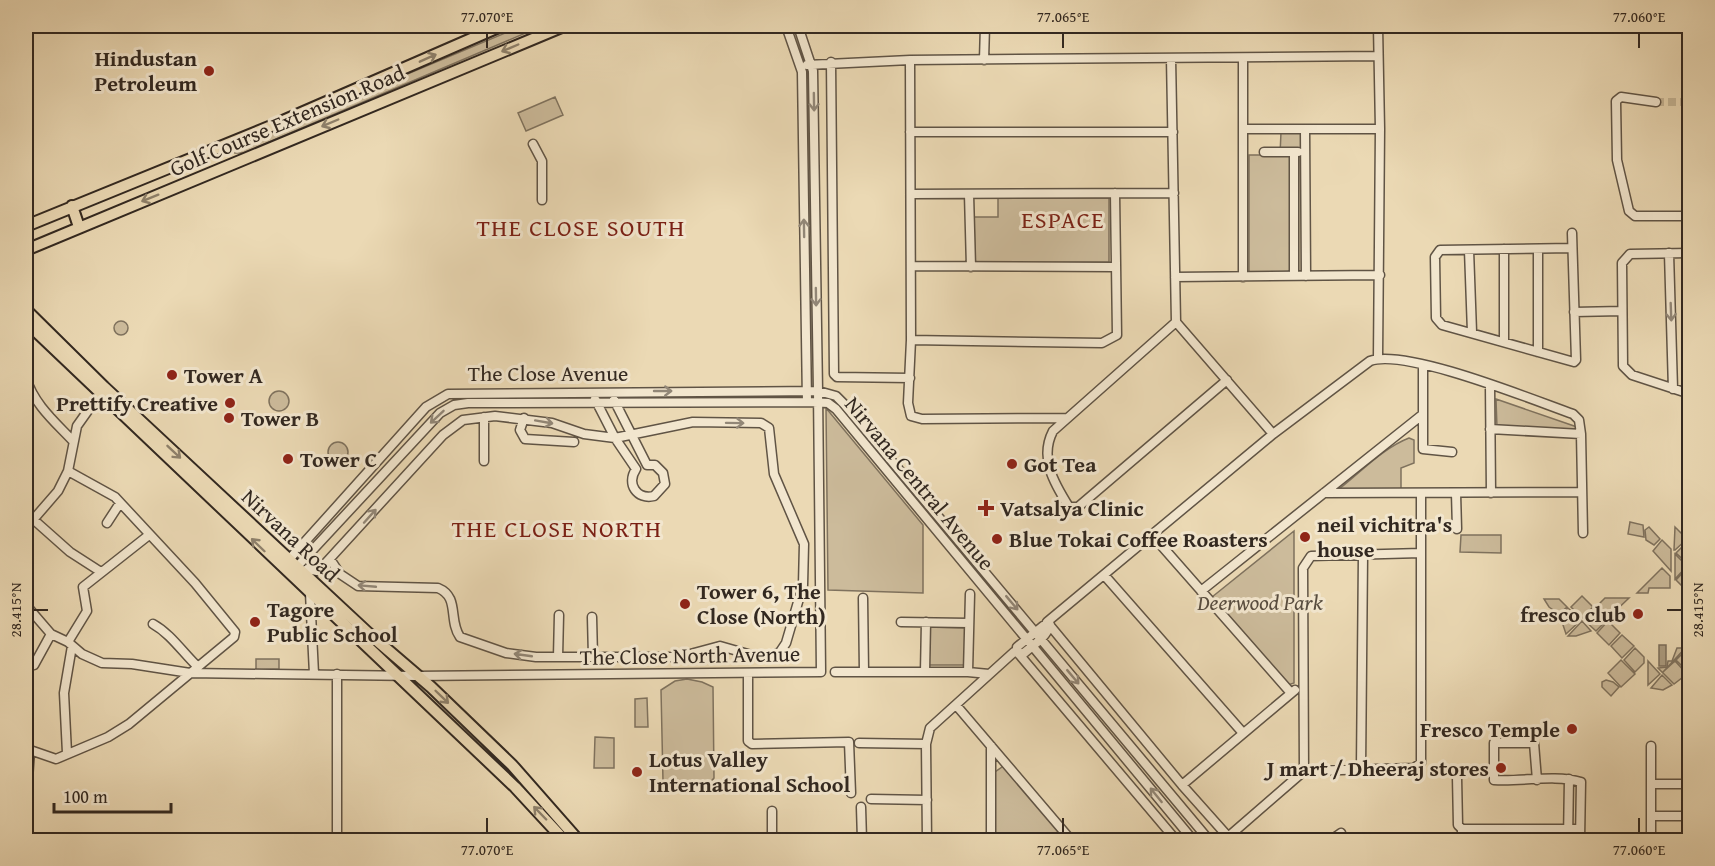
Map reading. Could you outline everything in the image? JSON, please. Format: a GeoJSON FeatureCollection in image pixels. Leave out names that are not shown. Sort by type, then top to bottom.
{"type":"FeatureCollection","features":[{"type":"Feature","properties":{"kind":"main road","name":"Golf Course Extension Road"},"geometry":{"type":"LineString","coordinates":[[26,226],[219,147],[501,26]]}},
{"type":"Feature","properties":{"kind":"main road","name":"Golf Course Extension Road"},"geometry":{"type":"LineString","coordinates":[[26,250],[564,26]]}},
{"type":"Feature","properties":{"kind":"main road"},"geometry":{"type":"LineString","coordinates":[[219,147],[229,166]]}},
{"type":"Feature","properties":{"kind":"main road"},"geometry":{"type":"LineString","coordinates":[[72,206],[79,227]]}},
{"type":"Feature","properties":{"kind":"main road"},"geometry":{"type":"LineString","coordinates":[[26,216],[40,220]]}},
{"type":"Feature","properties":{"kind":"main road","name":"Nirvana Road"},"geometry":{"type":"LineString","coordinates":[[26,310],[101,391]]}},
{"type":"Feature","properties":{"kind":"main road","name":"Nirvana Road"},"geometry":{"type":"LineString","coordinates":[[27,327],[101,391],[292,568],[416,676],[512,765],[578,840]]}},
{"type":"Feature","properties":{"kind":"main road","name":"Nirvana Road"},"geometry":{"type":"LineString","coordinates":[[292,568],[310,593],[515,787],[564,840]]}},
{"type":"Feature","properties":{"kind":"street","name":"Nirvana Central Avenue"},"geometry":{"type":"LineString","coordinates":[[786,26],[799,60],[807,402],[828,403],[836,409],[1193,840]]}},
{"type":"Feature","properties":{"kind":"street","name":"Nirvana Central Avenue"},"geometry":{"type":"LineString","coordinates":[[798,26],[811,61],[818,391],[836,396],[844,404],[1209,840]]}},
{"type":"Feature","properties":{"kind":"street"},"geometry":{"type":"LineString","coordinates":[[984,60],[985,26]]}},
{"type":"Feature","properties":{"kind":"street"},"geometry":{"type":"LineString","coordinates":[[1378,26],[1380,129],[1378,358]]}},
{"type":"Feature","properties":{"kind":"street"},"geometry":{"type":"LineString","coordinates":[[1243,57],[1243,277]]}},
{"type":"Feature","properties":{"kind":"street"},"geometry":{"type":"LineString","coordinates":[[799,60],[829,62],[1378,57]]}},
{"type":"Feature","properties":{"kind":"street"},"geometry":{"type":"LineString","coordinates":[[1171,58],[1176,322],[1274,434]]}},
{"type":"Feature","properties":{"kind":"street"},"geometry":{"type":"LineString","coordinates":[[910,60],[911,340],[908,403],[911,416],[916,418],[1067,418]]}},
{"type":"Feature","properties":{"kind":"street"},"geometry":{"type":"LineString","coordinates":[[829,62],[834,374],[837,376],[910,378]]}},
{"type":"Feature","properties":{"kind":"street"},"geometry":{"type":"LineString","coordinates":[[1656,102],[1622,97],[1616,101],[1617,160],[1629,211],[1635,216],[1689,216]]}},
{"type":"Feature","properties":{"kind":"street"},"geometry":{"type":"LineString","coordinates":[[1244,129],[1380,129]]}},
{"type":"Feature","properties":{"kind":"street"},"geometry":{"type":"LineString","coordinates":[[1305,129],[1306,276]]}},
{"type":"Feature","properties":{"kind":"street"},"geometry":{"type":"LineString","coordinates":[[910,132],[1173,132]]}},
{"type":"Feature","properties":{"kind":"street"},"geometry":{"type":"LineString","coordinates":[[533,144],[542,161],[542,200]]}},
{"type":"Feature","properties":{"kind":"street"},"geometry":{"type":"LineString","coordinates":[[1264,152],[1305,153]]}},
{"type":"Feature","properties":{"kind":"street"},"geometry":{"type":"LineString","coordinates":[[1294,152],[1294,276]]}},
{"type":"Feature","properties":{"kind":"street"},"geometry":{"type":"LineString","coordinates":[[911,340],[1102,343],[1112,340],[1117,335],[1115,193]]}},
{"type":"Feature","properties":{"kind":"street"},"geometry":{"type":"LineString","coordinates":[[910,194],[1174,193]]}},
{"type":"Feature","properties":{"kind":"street"},"geometry":{"type":"LineString","coordinates":[[969,194],[971,267]]}},
{"type":"Feature","properties":{"kind":"street"},"geometry":{"type":"LineString","coordinates":[[1572,233],[1576,360],[1570,362],[1442,325],[1436,318],[1436,253],[1440,250],[1572,248]]}},
{"type":"Feature","properties":{"kind":"street"},"geometry":{"type":"LineString","coordinates":[[1504,249],[1504,342]]}},
{"type":"Feature","properties":{"kind":"street"},"geometry":{"type":"LineString","coordinates":[[1538,249],[1538,352]]}},
{"type":"Feature","properties":{"kind":"street"},"geometry":{"type":"LineString","coordinates":[[1469,250],[1472,332]]}},
{"type":"Feature","properties":{"kind":"street"},"geometry":{"type":"LineString","coordinates":[[1670,253],[1673,389]]}},
{"type":"Feature","properties":{"kind":"street"},"geometry":{"type":"LineString","coordinates":[[1689,253],[1630,254],[1622,263],[1623,366],[1626,372],[1689,394]]}},
{"type":"Feature","properties":{"kind":"street"},"geometry":{"type":"LineString","coordinates":[[911,266],[1115,267]]}},
{"type":"Feature","properties":{"kind":"street"},"geometry":{"type":"LineString","coordinates":[[1175,278],[1380,275]]}},
{"type":"Feature","properties":{"kind":"street"},"geometry":{"type":"LineString","coordinates":[[1574,312],[1622,311]]}},
{"type":"Feature","properties":{"kind":"street"},"geometry":{"type":"LineString","coordinates":[[1176,322],[1053,430],[1047,441],[1047,458],[1051,478],[1069,507],[1074,508],[1087,500],[1227,380]]}},
{"type":"Feature","properties":{"kind":"street"},"geometry":{"type":"LineString","coordinates":[[1229,839],[1047,622],[1154,536],[1274,434],[1370,361],[1378,358],[1423,365],[1491,385],[1573,414],[1579,420],[1581,434],[1583,533]]}},
{"type":"Feature","properties":{"kind":"street"},"geometry":{"type":"LineString","coordinates":[[1423,365],[1423,449],[1452,452]]}},
{"type":"Feature","properties":{"kind":"street"},"geometry":{"type":"LineString","coordinates":[[26,378],[31,393],[72,440]]}},
{"type":"Feature","properties":{"kind":"street"},"geometry":{"type":"LineString","coordinates":[[1491,385],[1491,492]]}},
{"type":"Feature","properties":{"kind":"street"},"geometry":{"type":"LineString","coordinates":[[26,528],[58,491],[68,471],[72,440],[77,426],[101,391]]}},
{"type":"Feature","properties":{"kind":"street"},"geometry":{"type":"LineString","coordinates":[[492,391],[492,403]]}},
{"type":"Feature","properties":{"kind":"street"},"geometry":{"type":"LineString","coordinates":[[530,403],[531,391]]}},
{"type":"Feature","properties":{"kind":"street"},"geometry":{"type":"LineString","coordinates":[[591,391],[615,438],[636,469],[632,479],[634,490],[643,496],[654,496],[663,489],[665,478],[660,468],[647,465],[630,436],[629,426],[610,391]]}},
{"type":"Feature","properties":{"kind":"street"},"geometry":{"type":"LineString","coordinates":[[818,391],[819,403]]}},
{"type":"Feature","properties":{"kind":"street","name":"The Close Avenue"},"geometry":{"type":"LineString","coordinates":[[292,568],[426,406],[448,393],[818,391]]}},
{"type":"Feature","properties":{"kind":"street"},"geometry":{"type":"LineString","coordinates":[[448,393],[454,405]]}},
{"type":"Feature","properties":{"kind":"street","name":"The Close Avenue"},"geometry":{"type":"LineString","coordinates":[[292,568],[440,413],[454,405],[807,402]]}},
{"type":"Feature","properties":{"kind":"street","name":"The Close North Avenue"},"geometry":{"type":"LineString","coordinates":[[51,634],[70,644],[82,654],[102,663],[132,664],[190,673],[416,676],[822,672],[819,403]]}},
{"type":"Feature","properties":{"kind":"street"},"geometry":{"type":"LineString","coordinates":[[1201,591],[1422,415]]}},
{"type":"Feature","properties":{"kind":"street"},"geometry":{"type":"LineString","coordinates":[[292,568],[317,571],[443,435],[463,420],[484,417],[524,418],[566,426],[584,434],[615,438],[693,422],[761,423],[770,428],[774,474],[804,544],[803,585],[786,643],[780,652],[770,657],[755,656],[720,646],[679,657],[558,657],[506,653],[466,640],[456,631],[453,602],[446,592],[438,588],[358,586],[340,574],[330,559]]}},
{"type":"Feature","properties":{"kind":"street"},"geometry":{"type":"LineString","coordinates":[[484,417],[484,461]]}},
{"type":"Feature","properties":{"kind":"street"},"geometry":{"type":"LineString","coordinates":[[524,418],[520,430],[525,439],[574,442]]}},
{"type":"Feature","properties":{"kind":"street"},"geometry":{"type":"LineString","coordinates":[[1490,429],[1581,434]]}},
{"type":"Feature","properties":{"kind":"street"},"geometry":{"type":"LineString","coordinates":[[28,840],[26,810],[28,749],[56,759],[122,729],[234,637],[235,632],[195,583],[108,491],[68,471]]}},
{"type":"Feature","properties":{"kind":"street"},"geometry":{"type":"LineString","coordinates":[[1324,493],[1582,492]]}},
{"type":"Feature","properties":{"kind":"street"},"geometry":{"type":"LineString","coordinates":[[1218,840],[1229,839],[1304,771],[1414,768],[1421,763],[1421,493]]}},
{"type":"Feature","properties":{"kind":"street"},"geometry":{"type":"LineString","coordinates":[[1456,493],[1457,529]]}},
{"type":"Feature","properties":{"kind":"street"},"geometry":{"type":"LineString","coordinates":[[107,523],[120,503]]}},
{"type":"Feature","properties":{"kind":"street"},"geometry":{"type":"LineString","coordinates":[[34,520],[70,552],[102,572]]}},
{"type":"Feature","properties":{"kind":"street"},"geometry":{"type":"LineString","coordinates":[[67,753],[64,687],[70,644],[87,611],[83,587],[149,535]]}},
{"type":"Feature","properties":{"kind":"street"},"geometry":{"type":"LineString","coordinates":[[1154,536],[1291,693]]}},
{"type":"Feature","properties":{"kind":"street"},"geometry":{"type":"LineString","coordinates":[[1304,771],[1303,568],[1306,561],[1311,556],[1421,553]]}},
{"type":"Feature","properties":{"kind":"street"},"geometry":{"type":"LineString","coordinates":[[1361,770],[1363,555]]}},
{"type":"Feature","properties":{"kind":"street"},"geometry":{"type":"LineString","coordinates":[[1105,576],[1243,733]]}},
{"type":"Feature","properties":{"kind":"street"},"geometry":{"type":"LineString","coordinates":[[310,593],[314,674]]}},
{"type":"Feature","properties":{"kind":"street"},"geometry":{"type":"LineString","coordinates":[[968,672],[969,594]]}},
{"type":"Feature","properties":{"kind":"street"},"geometry":{"type":"LineString","coordinates":[[863,598],[864,672]]}},
{"type":"Feature","properties":{"kind":"street"},"geometry":{"type":"LineString","coordinates":[[26,606],[51,634],[34,665],[26,667]]}},
{"type":"Feature","properties":{"kind":"street"},"geometry":{"type":"LineString","coordinates":[[558,657],[559,615]]}},
{"type":"Feature","properties":{"kind":"street"},"geometry":{"type":"LineString","coordinates":[[592,617],[593,657]]}},
{"type":"Feature","properties":{"kind":"street"},"geometry":{"type":"LineString","coordinates":[[901,622],[969,623]]}},
{"type":"Feature","properties":{"kind":"street"},"geometry":{"type":"LineString","coordinates":[[925,672],[926,622]]}},
{"type":"Feature","properties":{"kind":"street"},"geometry":{"type":"LineString","coordinates":[[153,624],[165,631],[198,667]]}},
{"type":"Feature","properties":{"kind":"street"},"geometry":{"type":"LineString","coordinates":[[1050,625],[1048,632],[1017,647],[1018,653],[1176,840]]}},
{"type":"Feature","properties":{"kind":"street"},"geometry":{"type":"LineString","coordinates":[[927,840],[926,744],[933,723],[1014,652],[1018,653]]}},
{"type":"Feature","properties":{"kind":"street"},"geometry":{"type":"LineString","coordinates":[[834,672],[989,674]]}},
{"type":"Feature","properties":{"kind":"street"},"geometry":{"type":"LineString","coordinates":[[748,673],[748,741],[752,744],[849,742],[851,793]]}},
{"type":"Feature","properties":{"kind":"street"},"geometry":{"type":"LineString","coordinates":[[337,674],[337,840]]}},
{"type":"Feature","properties":{"kind":"street"},"geometry":{"type":"LineString","coordinates":[[1182,785],[1303,685]]}},
{"type":"Feature","properties":{"kind":"street"},"geometry":{"type":"LineString","coordinates":[[956,705],[1071,840]]}},
{"type":"Feature","properties":{"kind":"street"},"geometry":{"type":"LineString","coordinates":[[859,743],[926,744]]}},
{"type":"Feature","properties":{"kind":"street"},"geometry":{"type":"LineString","coordinates":[[1537,780],[1534,743],[1494,743],[1494,780],[1537,780],[1569,779],[1581,782],[1580,840]]}},
{"type":"Feature","properties":{"kind":"street"},"geometry":{"type":"LineString","coordinates":[[991,746],[991,840]]}},
{"type":"Feature","properties":{"kind":"street"},"geometry":{"type":"LineString","coordinates":[[1651,746],[1651,840]]}},
{"type":"Feature","properties":{"kind":"street"},"geometry":{"type":"LineString","coordinates":[[1457,777],[1458,825],[1462,828],[1580,829]]}},
{"type":"Feature","properties":{"kind":"street"},"geometry":{"type":"LineString","coordinates":[[1568,840],[1569,779]]}},
{"type":"Feature","properties":{"kind":"street"},"geometry":{"type":"LineString","coordinates":[[1651,784],[1689,784]]}},
{"type":"Feature","properties":{"kind":"street"},"geometry":{"type":"LineString","coordinates":[[871,799],[927,800]]}},
{"type":"Feature","properties":{"kind":"street"},"geometry":{"type":"LineString","coordinates":[[861,807],[862,840]]}},
{"type":"Feature","properties":{"kind":"street"},"geometry":{"type":"LineString","coordinates":[[772,811],[772,840]]}},
{"type":"Feature","properties":{"kind":"street"},"geometry":{"type":"LineString","coordinates":[[1651,816],[1689,816]]}},
{"type":"Feature","properties":{"kind":"street"},"geometry":{"type":"LineString","coordinates":[[1462,828],[1462,840]]}},
{"type":"Feature","properties":{"kind":"street"},"geometry":{"type":"LineString","coordinates":[[1331,840],[1341,832]]}},
{"type":"Feature","properties":{"kind":"green space"},"geometry":{"type":"Polygon","coordinates":[[[522,26],[542,26],[243,153],[235,153],[236,146],[522,26]]]}},
{"type":"Feature","properties":{"kind":"green space"},"geometry":{"type":"Polygon","coordinates":[[[555,97],[563,115],[526,131],[518,113],[555,97]]]}},
{"type":"Feature","properties":{"kind":"green space"},"geometry":{"type":"Polygon","coordinates":[[[1281,132],[1302,132],[1302,271],[1249,273],[1249,155],[1280,155],[1281,132]]]}},
{"type":"Feature","properties":{"kind":"green space"},"geometry":{"type":"Polygon","coordinates":[[[998,198],[1109,198],[1109,262],[975,263],[974,217],[998,217],[998,198]]]}},
{"type":"Feature","properties":{"kind":"green space"},"geometry":{"type":"Polygon","coordinates":[[[121,321],[126,323],[128,328],[126,333],[121,335],[116,333],[114,328],[116,323],[121,321]]]}},
{"type":"Feature","properties":{"kind":"green space"},"geometry":{"type":"Polygon","coordinates":[[[279,391],[286,394],[289,401],[286,408],[279,411],[272,408],[269,401],[272,394],[279,391]]]}},
{"type":"Feature","properties":{"kind":"green space"},"geometry":{"type":"Polygon","coordinates":[[[1496,399],[1577,427],[1574,432],[1497,428],[1496,399]]]}},
{"type":"Feature","properties":{"kind":"green space"},"geometry":{"type":"Polygon","coordinates":[[[826,408],[923,525],[923,593],[828,590],[826,408]]]}},
{"type":"Feature","properties":{"kind":"green space"},"geometry":{"type":"Polygon","coordinates":[[[1409,438],[1414,440],[1414,463],[1401,468],[1401,491],[1339,489],[1381,454],[1409,438]]]}},
{"type":"Feature","properties":{"kind":"green space"},"geometry":{"type":"Polygon","coordinates":[[[338,442],[345,445],[348,452],[345,459],[338,462],[331,459],[328,452],[331,445],[338,442]]]}},
{"type":"Feature","properties":{"kind":"green space"},"geometry":{"type":"Polygon","coordinates":[[[1630,522],[1643,525],[1644,537],[1628,534],[1630,522]]]}},
{"type":"Feature","properties":{"kind":"green space"},"geometry":{"type":"Polygon","coordinates":[[[1649,527],[1660,539],[1654,545],[1646,540],[1645,530],[1649,527]]]}},
{"type":"Feature","properties":{"kind":"green space"},"geometry":{"type":"Polygon","coordinates":[[[1675,527],[1687,539],[1674,550],[1675,527]]]}},
{"type":"Feature","properties":{"kind":"green space","name":"Deerwood Park"},"geometry":{"type":"Polygon","coordinates":[[[1294,531],[1294,683],[1288,685],[1212,597],[1294,531]]]}},
{"type":"Feature","properties":{"kind":"green space"},"geometry":{"type":"Polygon","coordinates":[[[1461,535],[1501,535],[1501,553],[1460,552],[1461,535]]]}},
{"type":"Feature","properties":{"kind":"green space"},"geometry":{"type":"Polygon","coordinates":[[[1662,540],[1671,549],[1671,571],[1653,551],[1662,540]]]}},
{"type":"Feature","properties":{"kind":"green space"},"geometry":{"type":"Polygon","coordinates":[[[1688,541],[1690,563],[1688,564],[1676,553],[1688,541]]]}},
{"type":"Feature","properties":{"kind":"green space"},"geometry":{"type":"Polygon","coordinates":[[[1675,554],[1687,566],[1675,579],[1675,554]]]}},
{"type":"Feature","properties":{"kind":"green space"},"geometry":{"type":"Polygon","coordinates":[[[1688,567],[1690,568],[1688,592],[1676,580],[1688,567]]]}},
{"type":"Feature","properties":{"kind":"green space"},"geometry":{"type":"Polygon","coordinates":[[[1662,568],[1670,576],[1670,588],[1649,588],[1648,593],[1637,593],[1662,568]]]}},
{"type":"Feature","properties":{"kind":"green space"},"geometry":{"type":"Polygon","coordinates":[[[1582,596],[1593,607],[1582,618],[1571,607],[1582,596]]]}},
{"type":"Feature","properties":{"kind":"green space"},"geometry":{"type":"Polygon","coordinates":[[[1605,598],[1629,598],[1608,618],[1596,607],[1605,598]]]}},
{"type":"Feature","properties":{"kind":"green space"},"geometry":{"type":"Polygon","coordinates":[[[1544,599],[1559,599],[1567,607],[1559,614],[1549,607],[1544,599]]]}},
{"type":"Feature","properties":{"kind":"green space"},"geometry":{"type":"Polygon","coordinates":[[[1568,608],[1581,620],[1566,634],[1560,616],[1568,608]]]}},
{"type":"Feature","properties":{"kind":"green space"},"geometry":{"type":"Polygon","coordinates":[[[1595,608],[1607,620],[1596,631],[1584,620],[1595,608]]]}},
{"type":"Feature","properties":{"kind":"green space"},"geometry":{"type":"Polygon","coordinates":[[[1582,621],[1591,631],[1568,636],[1582,621]]]}},
{"type":"Feature","properties":{"kind":"green space"},"geometry":{"type":"Polygon","coordinates":[[[1608,621],[1620,633],[1609,645],[1597,633],[1608,621]]]}},
{"type":"Feature","properties":{"kind":"green space"},"geometry":{"type":"Polygon","coordinates":[[[930,627],[966,628],[965,665],[929,665],[930,627]]]}},
{"type":"Feature","properties":{"kind":"green space"},"geometry":{"type":"Polygon","coordinates":[[[1622,635],[1634,646],[1622,658],[1611,646],[1622,635]]]}},
{"type":"Feature","properties":{"kind":"green space"},"geometry":{"type":"Polygon","coordinates":[[[1683,639],[1689,639],[1689,644],[1663,672],[1675,661],[1687,674],[1674,684],[1658,668],[1667,667],[1668,661],[1672,661],[1677,648],[1682,648],[1683,639]]]}},
{"type":"Feature","properties":{"kind":"green space"},"geometry":{"type":"Polygon","coordinates":[[[1635,648],[1644,657],[1644,663],[1635,672],[1624,660],[1635,648]]]}},
{"type":"Feature","properties":{"kind":"green space"},"geometry":{"type":"Polygon","coordinates":[[[1688,648],[1690,670],[1688,672],[1676,660],[1688,648]]]}},
{"type":"Feature","properties":{"kind":"green space"},"geometry":{"type":"Polygon","coordinates":[[[256,659],[279,659],[279,669],[256,670],[256,659]]]}},
{"type":"Feature","properties":{"kind":"green space"},"geometry":{"type":"Polygon","coordinates":[[[1621,660],[1635,674],[1621,687],[1608,673],[1621,660]]]}},
{"type":"Feature","properties":{"kind":"green space"},"geometry":{"type":"Polygon","coordinates":[[[1648,661],[1660,674],[1648,685],[1648,661]]]}},
{"type":"Feature","properties":{"kind":"green space"},"geometry":{"type":"Polygon","coordinates":[[[1662,675],[1672,685],[1663,690],[1651,688],[1662,675]]]}},
{"type":"Feature","properties":{"kind":"green space"},"geometry":{"type":"Polygon","coordinates":[[[687,679],[713,687],[714,778],[703,788],[682,792],[663,781],[661,690],[675,681],[687,679]]]}},
{"type":"Feature","properties":{"kind":"green space"},"geometry":{"type":"Polygon","coordinates":[[[1606,680],[1619,687],[1611,696],[1602,687],[1602,682],[1606,680]]]}},
{"type":"Feature","properties":{"kind":"green space"},"geometry":{"type":"Polygon","coordinates":[[[647,698],[648,727],[635,727],[635,699],[647,698]]]}},
{"type":"Feature","properties":{"kind":"green space"},"geometry":{"type":"Polygon","coordinates":[[[595,737],[614,738],[614,768],[594,768],[595,737]]]}},
{"type":"Feature","properties":{"kind":"green space"},"geometry":{"type":"Polygon","coordinates":[[[1005,765],[1068,840],[995,840],[995,772],[1005,765]]]}},
{"type":"Feature","properties":{"kind":"shaded area"},"geometry":{"type":"Polygon","coordinates":[[[1659,645],[1666,645],[1666,666],[1659,666],[1659,645]]]}},
{"type":"Feature","properties":{"kind":"tunnel"},"geometry":{"type":"LineString","coordinates":[[1656,102],[1690,102]]}},
{"type":"Feature","properties":{"kind":"place","name":"Hindustan Petroleum"},"geometry":{"type":"Point","coordinates":[209,71]}},
{"type":"Feature","properties":{"kind":"place","name":"Tower A"},"geometry":{"type":"Point","coordinates":[172,375]}},
{"type":"Feature","properties":{"kind":"place","name":"Prettify Creative"},"geometry":{"type":"Point","coordinates":[230,403]}},
{"type":"Feature","properties":{"kind":"place","name":"Tower B"},"geometry":{"type":"Point","coordinates":[229,418]}},
{"type":"Feature","properties":{"kind":"place","name":"Tower C"},"geometry":{"type":"Point","coordinates":[288,459]}},
{"type":"Feature","properties":{"kind":"place","name":"Got Tea"},"geometry":{"type":"Point","coordinates":[1012,464]}},
{"type":"Feature","properties":{"kind":"place","name":"Vatsalya Clinic"},"geometry":{"type":"Point","coordinates":[986,508]}},
{"type":"Feature","properties":{"kind":"place","name":"neil vichitra's house"},"geometry":{"type":"Point","coordinates":[1305,537]}},
{"type":"Feature","properties":{"kind":"place","name":"Blue Tokai Coffee Roasters"},"geometry":{"type":"Point","coordinates":[997,539]}},
{"type":"Feature","properties":{"kind":"place","name":"Tower 6, The Close (North)"},"geometry":{"type":"Point","coordinates":[685,604]}},
{"type":"Feature","properties":{"kind":"place","name":"fresco club"},"geometry":{"type":"Point","coordinates":[1638,614]}},
{"type":"Feature","properties":{"kind":"place","name":"Tagore Public School"},"geometry":{"type":"Point","coordinates":[255,622]}},
{"type":"Feature","properties":{"kind":"place","name":"Fresco Temple"},"geometry":{"type":"Point","coordinates":[1572,729]}},
{"type":"Feature","properties":{"kind":"place","name":"J mart / Dheeraj stores"},"geometry":{"type":"Point","coordinates":[1501,768]}},
{"type":"Feature","properties":{"kind":"place","name":"Lotus Valley International School"},"geometry":{"type":"Point","coordinates":[637,772]}},
{"type":"Feature","properties":{"kind":"district","name":"ESPACE"},"geometry":{"type":"Point","coordinates":[1063,219]}},
{"type":"Feature","properties":{"kind":"district","name":"THE CLOSE SOUTH"},"geometry":{"type":"Point","coordinates":[581,227]}},
{"type":"Feature","properties":{"kind":"district","name":"THE CLOSE NORTH"},"geometry":{"type":"Point","coordinates":[557,528]}}]}
